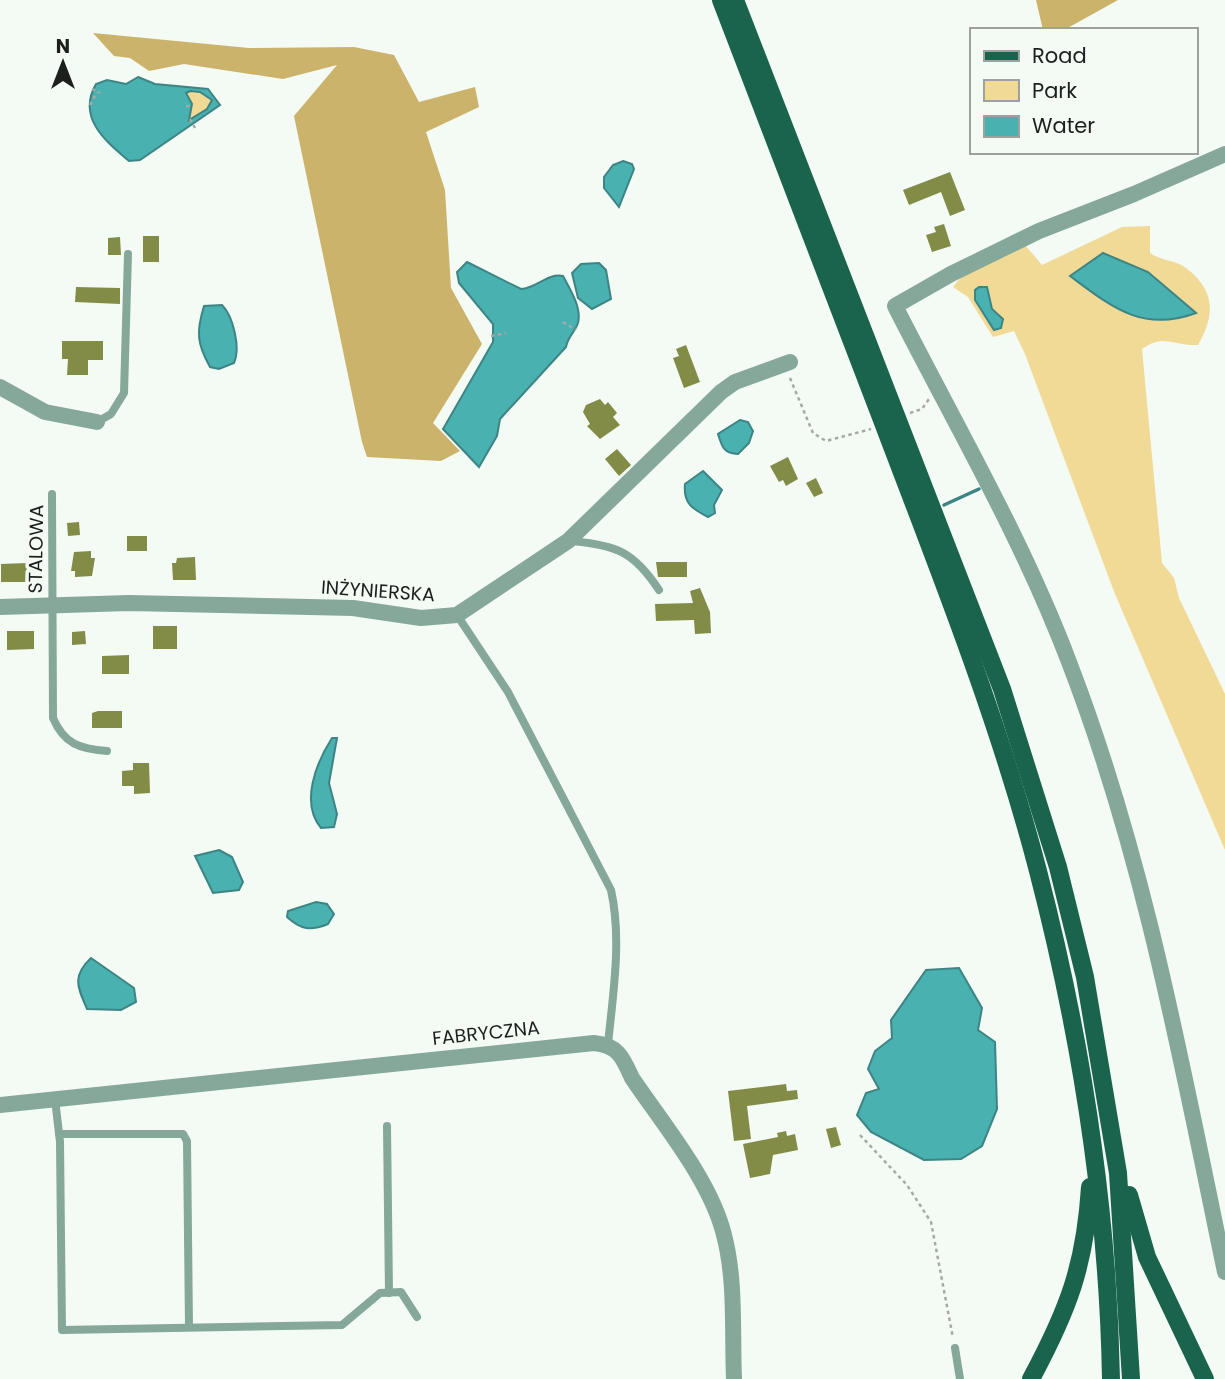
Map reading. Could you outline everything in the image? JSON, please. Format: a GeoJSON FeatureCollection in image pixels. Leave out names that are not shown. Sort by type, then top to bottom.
{"type":"FeatureCollection","features":[{"type":"Feature","properties":{"kind":"main road"},"geometry":{"type":"LineString","coordinates":[[721,0],[984,694],[1038,871],[1071,1014],[1092,1135],[1103,1231],[1111,1379]]}},
{"type":"Feature","properties":{"kind":"main road"},"geometry":{"type":"LineString","coordinates":[[735,0],[948,546],[1032,778],[1058,867],[1085,976],[1111,1126],[1123,1225],[1132,1379]]}},
{"type":"Feature","properties":{"kind":"main road"},"geometry":{"type":"LineString","coordinates":[[1111,1126],[1147,1257],[1205,1379]]}},
{"type":"Feature","properties":{"kind":"main road"},"geometry":{"type":"LineString","coordinates":[[1031,1379],[1076,1284],[1087,1230],[1092,1135]]}},
{"type":"Feature","properties":{"kind":"street"},"geometry":{"type":"LineString","coordinates":[[1225,154],[1134,194],[1039,231],[951,274],[895,306],[1005,517],[1039,589],[1107,768],[1157,950],[1225,1272]]}},
{"type":"Feature","properties":{"kind":"street","name":"INŻYNIERSKA"},"geometry":{"type":"LineString","coordinates":[[0,607],[50,604],[326,607],[421,618],[457,614],[568,541],[721,392],[735,382],[786,363]]}},
{"type":"Feature","properties":{"kind":"street"},"geometry":{"type":"LineString","coordinates":[[0,387],[45,412],[97,422]]}},
{"type":"Feature","properties":{"kind":"street","name":"FABRYCZNA"},"geometry":{"type":"LineString","coordinates":[[0,1105],[594,1043],[608,1044]]}},
{"type":"Feature","properties":{"kind":"street"},"geometry":{"type":"LineString","coordinates":[[608,1044],[622,1057],[632,1078],[709,1197],[724,1232],[729,1259],[734,1379]]}},
{"type":"Feature","properties":{"kind":"lane"},"geometry":{"type":"LineString","coordinates":[[97,422],[111,414],[124,393],[128,254]]}},
{"type":"Feature","properties":{"kind":"lane","name":"STALOWA"},"geometry":{"type":"LineString","coordinates":[[52,495],[50,604],[53,718],[59,732],[71,744],[107,751]]}},
{"type":"Feature","properties":{"kind":"lane"},"geometry":{"type":"LineString","coordinates":[[568,541],[624,551],[644,567],[659,590]]}},
{"type":"Feature","properties":{"kind":"lane"},"geometry":{"type":"LineString","coordinates":[[457,614],[508,692],[611,890],[616,912],[617,941],[608,1044]]}},
{"type":"Feature","properties":{"kind":"lane"},"geometry":{"type":"LineString","coordinates":[[55,1099],[59,1134],[62,1330],[342,1325],[380,1293],[401,1292],[417,1317]]}},
{"type":"Feature","properties":{"kind":"lane"},"geometry":{"type":"LineString","coordinates":[[387,1126],[389,1293]]}},
{"type":"Feature","properties":{"kind":"lane"},"geometry":{"type":"LineString","coordinates":[[59,1134],[183,1134],[187,1142],[189,1327]]}},
{"type":"Feature","properties":{"kind":"lane"},"geometry":{"type":"LineString","coordinates":[[955,1348],[960,1379]]}},
{"type":"Feature","properties":{"kind":"path"},"geometry":{"type":"LineString","coordinates":[[90,105],[99,92],[92,89]]}},
{"type":"Feature","properties":{"kind":"path"},"geometry":{"type":"LineString","coordinates":[[187,106],[193,106]]}},
{"type":"Feature","properties":{"kind":"path"},"geometry":{"type":"LineString","coordinates":[[190,119],[195,128]]}},
{"type":"Feature","properties":{"kind":"path"},"geometry":{"type":"LineString","coordinates":[[563,322],[576,330]]}},
{"type":"Feature","properties":{"kind":"path"},"geometry":{"type":"LineString","coordinates":[[491,336],[506,333]]}},
{"type":"Feature","properties":{"kind":"path"},"geometry":{"type":"LineString","coordinates":[[786,363],[813,433],[826,441],[873,429]]}},
{"type":"Feature","properties":{"kind":"path"},"geometry":{"type":"LineString","coordinates":[[909,414],[922,409],[938,389]]}},
{"type":"Feature","properties":{"kind":"path"},"geometry":{"type":"LineString","coordinates":[[860,1135],[907,1185],[932,1222],[955,1348]]}},
{"type":"Feature","properties":{"kind":"green space"},"geometry":{"type":"Polygon","coordinates":[[[200,92],[212,100],[207,109],[189,120],[186,93],[200,92]]]}},
{"type":"Feature","properties":{"kind":"green space"},"geometry":{"type":"Polygon","coordinates":[[[1150,226],[1150,253],[1186,268],[1203,286],[1210,304],[1208,324],[1198,345],[1163,341],[1142,349],[1162,563],[1174,578],[1179,598],[1225,694],[1225,850],[1115,594],[1014,331],[993,337],[968,297],[953,287],[961,277],[1025,245],[1042,265],[1122,227],[1150,226]]]}},
{"type":"Feature","properties":{"kind":"shaded area"},"geometry":{"type":"Polygon","coordinates":[[[1036,0],[1118,0],[1068,28],[1043,28],[1036,0]]]}},
{"type":"Feature","properties":{"kind":"shaded area"},"geometry":{"type":"Polygon","coordinates":[[[93,33],[249,48],[354,47],[394,55],[419,102],[475,87],[479,107],[426,132],[445,190],[451,288],[482,344],[433,423],[460,451],[441,461],[367,457],[362,442],[294,116],[337,65],[283,79],[184,64],[149,71],[130,58],[114,56],[93,33]]]}},
{"type":"Feature","properties":{"kind":"water"},"geometry":{"type":"Polygon","coordinates":[[[138,77],[155,84],[208,89],[220,105],[140,160],[129,161],[96,127],[90,107],[96,84],[107,80],[126,84],[138,77]],[[200,92],[186,93],[192,104],[189,120],[207,109],[212,100],[200,92]]]}},
{"type":"Feature","properties":{"kind":"water"},"geometry":{"type":"Polygon","coordinates":[[[623,161],[632,164],[634,169],[619,207],[604,188],[604,177],[613,165],[623,161]]]}},
{"type":"Feature","properties":{"kind":"water"},"geometry":{"type":"Polygon","coordinates":[[[1103,253],[1148,272],[1196,313],[1159,320],[1128,314],[1070,276],[1103,253]]]}},
{"type":"Feature","properties":{"kind":"water"},"geometry":{"type":"Polygon","coordinates":[[[467,262],[521,289],[552,277],[563,276],[575,299],[579,317],[566,347],[500,419],[497,436],[479,467],[443,429],[493,342],[493,324],[459,283],[457,272],[467,262]]]}},
{"type":"Feature","properties":{"kind":"water"},"geometry":{"type":"Polygon","coordinates":[[[599,263],[606,270],[611,299],[592,309],[578,298],[572,273],[581,264],[599,263]]]}},
{"type":"Feature","properties":{"kind":"water"},"geometry":{"type":"Polygon","coordinates":[[[987,287],[992,309],[1003,319],[1001,328],[994,330],[975,300],[975,290],[987,287]]]}},
{"type":"Feature","properties":{"kind":"water"},"geometry":{"type":"Polygon","coordinates":[[[222,305],[232,324],[237,349],[234,363],[219,369],[210,367],[200,344],[199,331],[204,306],[222,305]]]}},
{"type":"Feature","properties":{"kind":"water"},"geometry":{"type":"Polygon","coordinates":[[[740,420],[748,422],[753,431],[749,443],[738,454],[730,453],[722,446],[718,434],[740,420]]]}},
{"type":"Feature","properties":{"kind":"water"},"geometry":{"type":"Polygon","coordinates":[[[703,471],[722,490],[714,505],[715,513],[708,517],[690,505],[685,491],[685,484],[703,471]]]}},
{"type":"Feature","properties":{"kind":"water"},"geometry":{"type":"Polygon","coordinates":[[[332,738],[337,738],[329,783],[337,814],[334,827],[321,828],[315,818],[311,795],[316,771],[332,738]]]}},
{"type":"Feature","properties":{"kind":"water"},"geometry":{"type":"Polygon","coordinates":[[[219,850],[232,857],[243,882],[239,890],[213,893],[195,856],[219,850]]]}},
{"type":"Feature","properties":{"kind":"water"},"geometry":{"type":"Polygon","coordinates":[[[316,902],[327,904],[334,914],[328,924],[306,928],[287,917],[288,911],[316,902]]]}},
{"type":"Feature","properties":{"kind":"water"},"geometry":{"type":"Polygon","coordinates":[[[91,958],[134,988],[136,1002],[121,1010],[87,1009],[78,982],[81,970],[91,958]]]}},
{"type":"Feature","properties":{"kind":"water"},"geometry":{"type":"Polygon","coordinates":[[[959,968],[982,1008],[978,1030],[995,1042],[997,1109],[982,1146],[961,1159],[924,1160],[871,1132],[857,1115],[866,1093],[879,1089],[868,1069],[875,1051],[892,1038],[891,1020],[926,970],[959,968]]]}},
{"type":"Feature","properties":{"kind":"building"},"geometry":{"type":"Polygon","coordinates":[[[950,172],[965,210],[950,216],[941,192],[909,205],[903,190],[950,172]]]}},
{"type":"Feature","properties":{"kind":"building"},"geometry":{"type":"Polygon","coordinates":[[[944,224],[951,246],[932,252],[926,235],[936,232],[934,227],[944,224]]]}},
{"type":"Feature","properties":{"kind":"building"},"geometry":{"type":"Polygon","coordinates":[[[143,236],[159,236],[159,262],[143,262],[143,236]]]}},
{"type":"Feature","properties":{"kind":"building"},"geometry":{"type":"Polygon","coordinates":[[[120,237],[121,255],[108,255],[108,238],[120,237]]]}},
{"type":"Feature","properties":{"kind":"building"},"geometry":{"type":"Polygon","coordinates":[[[76,287],[120,288],[120,304],[75,302],[76,287]]]}},
{"type":"Feature","properties":{"kind":"building"},"geometry":{"type":"Polygon","coordinates":[[[62,341],[103,341],[103,360],[88,360],[88,375],[67,375],[68,359],[62,359],[62,341]]]}},
{"type":"Feature","properties":{"kind":"building"},"geometry":{"type":"Polygon","coordinates":[[[686,345],[700,382],[684,388],[673,358],[679,356],[676,349],[686,345]]]}},
{"type":"Feature","properties":{"kind":"building"},"geometry":{"type":"Polygon","coordinates":[[[600,399],[605,405],[608,402],[617,413],[613,417],[620,425],[600,439],[587,426],[590,424],[583,412],[586,405],[600,399]]]}},
{"type":"Feature","properties":{"kind":"building"},"geometry":{"type":"Polygon","coordinates":[[[617,449],[631,465],[619,476],[605,459],[617,449]]]}},
{"type":"Feature","properties":{"kind":"building"},"geometry":{"type":"Polygon","coordinates":[[[788,457],[798,479],[786,486],[783,480],[779,482],[770,466],[788,457]]]}},
{"type":"Feature","properties":{"kind":"building"},"geometry":{"type":"Polygon","coordinates":[[[816,478],[823,493],[814,497],[806,483],[816,478]]]}},
{"type":"Feature","properties":{"kind":"building"},"geometry":{"type":"Polygon","coordinates":[[[79,522],[80,535],[68,536],[67,523],[79,522]]]}},
{"type":"Feature","properties":{"kind":"building"},"geometry":{"type":"Polygon","coordinates":[[[127,536],[147,536],[147,551],[127,551],[127,536]]]}},
{"type":"Feature","properties":{"kind":"building"},"geometry":{"type":"Polygon","coordinates":[[[91,551],[91,558],[95,558],[92,576],[75,577],[75,571],[71,571],[74,552],[91,551]]]}},
{"type":"Feature","properties":{"kind":"building"},"geometry":{"type":"Polygon","coordinates":[[[195,557],[196,580],[173,580],[172,563],[176,563],[177,558],[195,557]]]}},
{"type":"Feature","properties":{"kind":"building"},"geometry":{"type":"Polygon","coordinates":[[[656,562],[687,562],[687,577],[658,577],[656,562]]]}},
{"type":"Feature","properties":{"kind":"building"},"geometry":{"type":"Polygon","coordinates":[[[27,563],[28,582],[1,582],[1,564],[27,563]]]}},
{"type":"Feature","properties":{"kind":"building"},"geometry":{"type":"Polygon","coordinates":[[[700,588],[710,612],[711,633],[695,634],[694,620],[656,621],[655,604],[693,603],[690,591],[700,588]]]}},
{"type":"Feature","properties":{"kind":"building"},"geometry":{"type":"Polygon","coordinates":[[[153,626],[177,626],[177,649],[153,649],[153,626]]]}},
{"type":"Feature","properties":{"kind":"building"},"geometry":{"type":"Polygon","coordinates":[[[7,631],[34,631],[34,649],[7,650],[7,631]]]}},
{"type":"Feature","properties":{"kind":"building"},"geometry":{"type":"Polygon","coordinates":[[[85,631],[86,644],[72,645],[72,632],[85,631]]]}},
{"type":"Feature","properties":{"kind":"building"},"geometry":{"type":"Polygon","coordinates":[[[129,655],[129,674],[102,674],[102,656],[129,655]]]}},
{"type":"Feature","properties":{"kind":"building"},"geometry":{"type":"Polygon","coordinates":[[[122,711],[122,728],[92,728],[92,713],[122,711]]]}},
{"type":"Feature","properties":{"kind":"building"},"geometry":{"type":"Polygon","coordinates":[[[133,763],[149,763],[150,793],[134,794],[134,786],[122,786],[122,771],[133,770],[133,763]]]}},
{"type":"Feature","properties":{"kind":"building"},"geometry":{"type":"Polygon","coordinates":[[[786,1084],[787,1091],[797,1090],[798,1099],[747,1106],[751,1139],[734,1141],[728,1091],[786,1084]]]}},
{"type":"Feature","properties":{"kind":"building"},"geometry":{"type":"Polygon","coordinates":[[[836,1127],[841,1145],[831,1148],[826,1129],[836,1127]]]}},
{"type":"Feature","properties":{"kind":"building"},"geometry":{"type":"Polygon","coordinates":[[[786,1131],[787,1136],[795,1134],[798,1150],[773,1155],[770,1174],[750,1178],[743,1144],[778,1137],[777,1133],[786,1131]]]}},
{"type":"Feature","properties":{"kind":"waterway"},"geometry":{"type":"LineString","coordinates":[[944,505],[979,489]]}}]}
